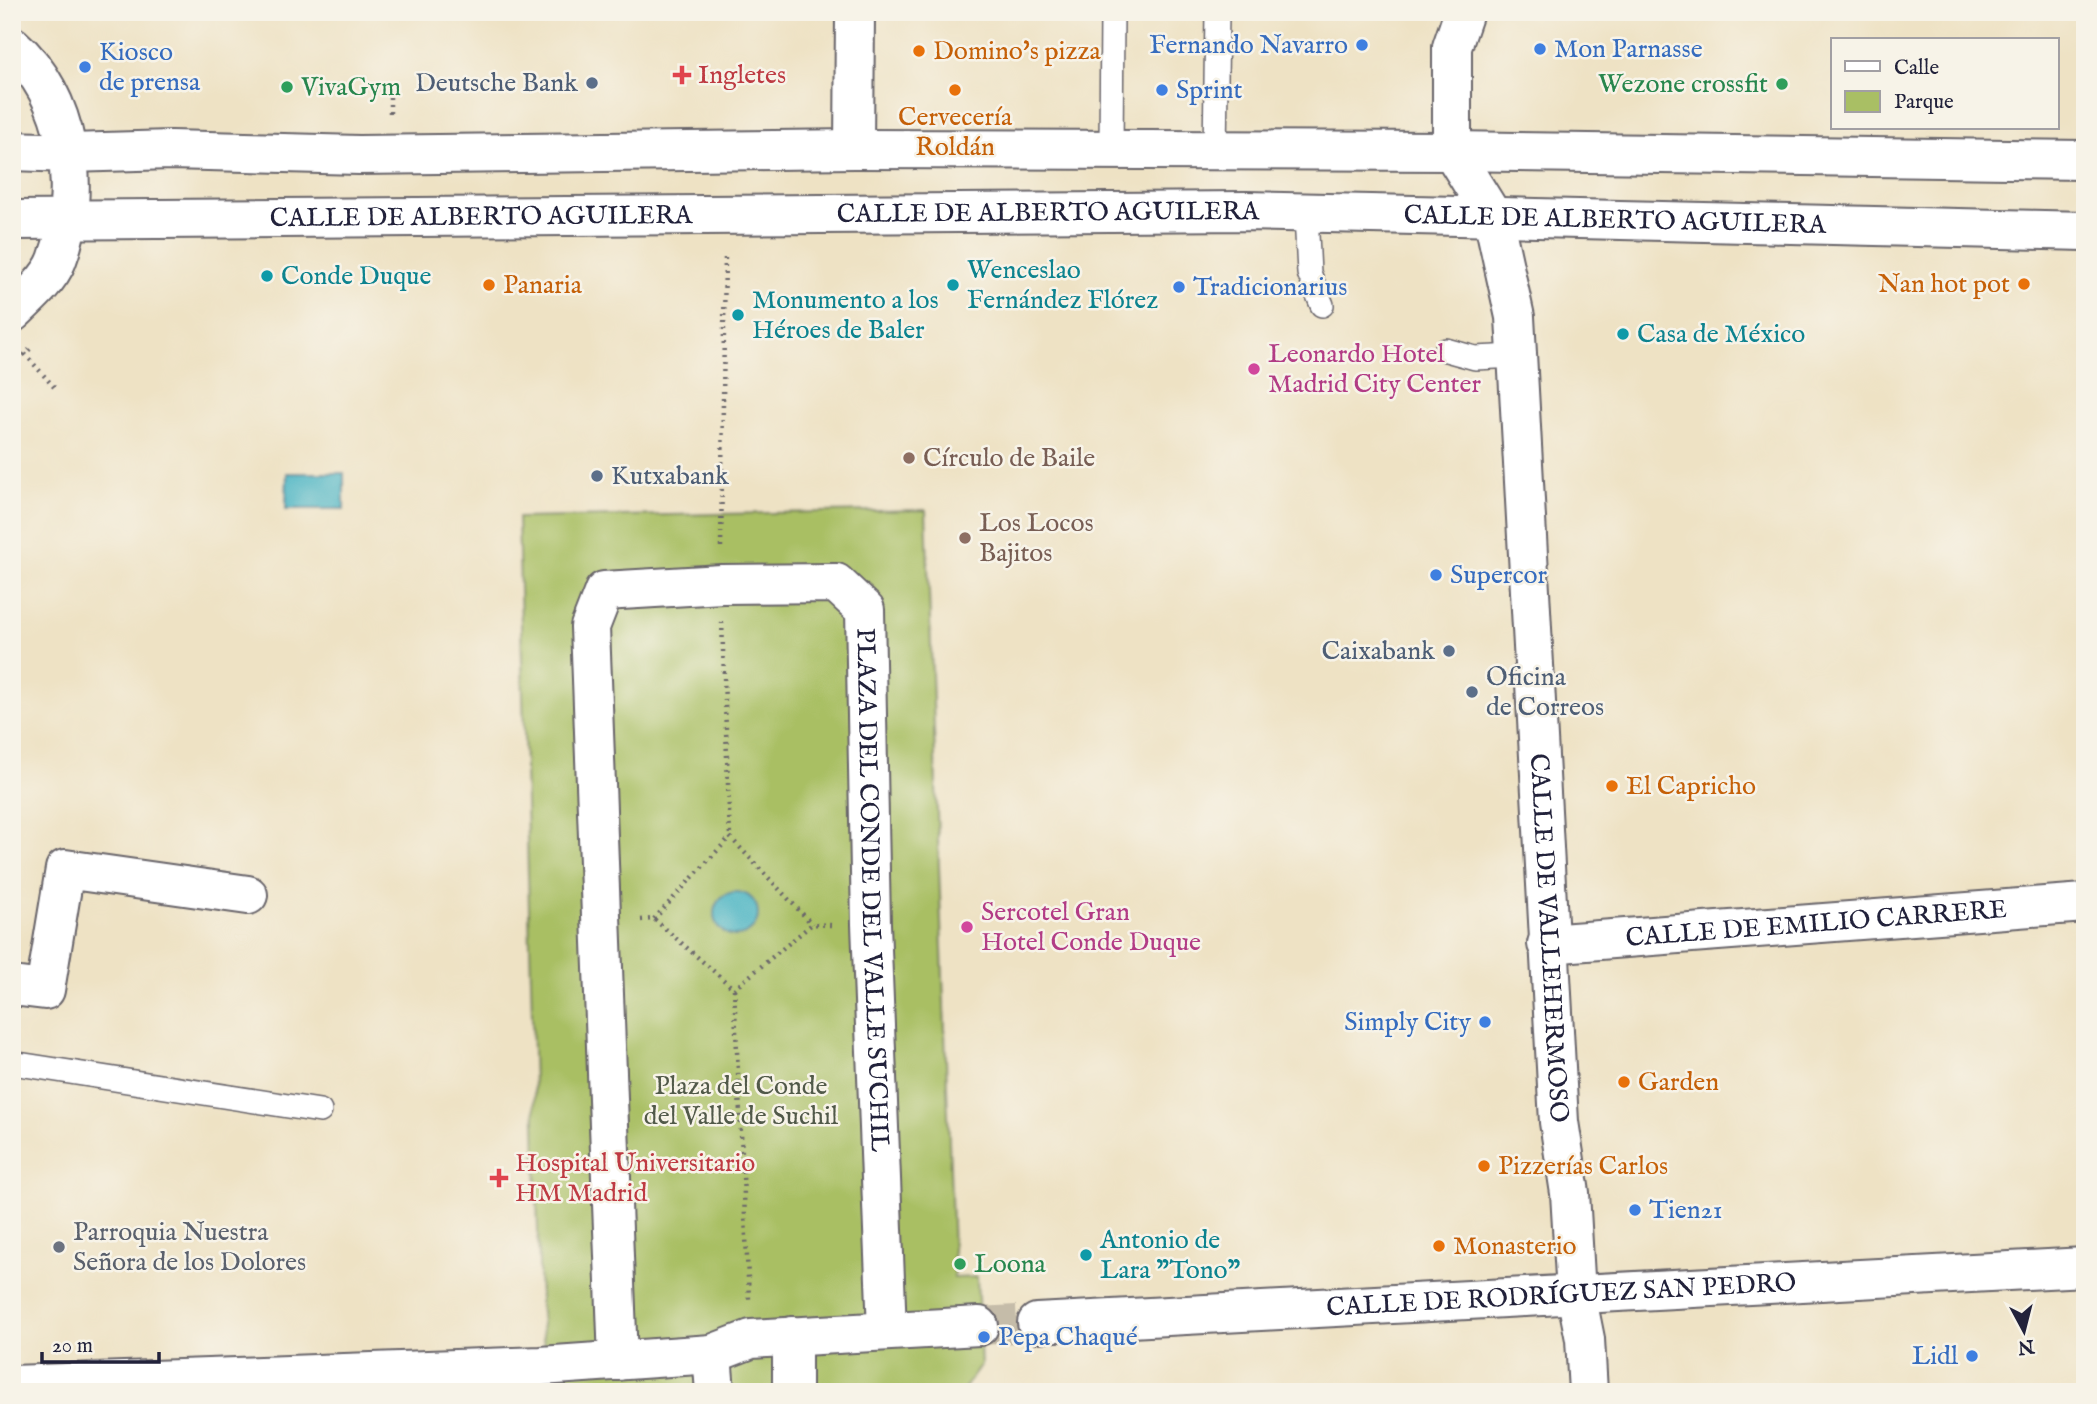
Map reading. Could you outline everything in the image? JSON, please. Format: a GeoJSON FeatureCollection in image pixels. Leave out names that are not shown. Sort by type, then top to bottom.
{"type":"FeatureCollection","features":[{"type":"Feature","properties":{"kind":"street"},"geometry":{"type":"LineString","coordinates":[[854,149],[855,12]]}},
{"type":"Feature","properties":{"kind":"street"},"geometry":{"type":"LineString","coordinates":[[1451,151],[1452,47],[1464,12]]}},
{"type":"Feature","properties":{"kind":"street"},"geometry":{"type":"LineString","coordinates":[[12,46],[24,56],[50,94],[70,153],[67,219],[57,262],[12,313]]}},
{"type":"Feature","properties":{"kind":"street"},"geometry":{"type":"LineString","coordinates":[[12,151],[70,153],[171,150],[359,155],[854,149],[1111,152],[1451,151],[2085,160]]}},
{"type":"Feature","properties":{"kind":"street","name":"CALLE DE VALLEHERMOSO"},"geometry":{"type":"LineString","coordinates":[[1451,151],[1493,216],[1512,298],[1559,1122],[1570,1193],[1576,1294],[1585,1339],[1588,1392]]}},
{"type":"Feature","properties":{"kind":"street","name":"CALLE DE ALBERTO AGUILERA"},"geometry":{"type":"LineString","coordinates":[[12,220],[1237,211],[1306,215],[1493,216],[2085,231]]}},
{"type":"Feature","properties":{"kind":"street","name":"PLAZA DEL CONDE DEL VALLE SUCHIL"},"geometry":{"type":"LineString","coordinates":[[618,1361],[590,626],[604,591],[722,584],[836,583],[865,611],[871,924],[887,1331]]}},
{"type":"Feature","properties":{"kind":"street"},"geometry":{"type":"LineString","coordinates":[[12,986],[45,990],[65,869],[248,895]]}},
{"type":"Feature","properties":{"kind":"street","name":"CALLE DE EMILIO CARRERE"},"geometry":{"type":"LineString","coordinates":[[1547,944],[2085,903]]}},
{"type":"Feature","properties":{"kind":"street","name":"CALLE DE RODRÍGUEZ SAN PEDRO"},"geometry":{"type":"LineString","coordinates":[[1037,1322],[2085,1266]]}},
{"type":"Feature","properties":{"kind":"street"},"geometry":{"type":"LineString","coordinates":[[12,1385],[303,1376],[618,1361],[712,1354],[751,1339],[979,1326]]}},
{"type":"Feature","properties":{"kind":"street"},"geometry":{"type":"LineString","coordinates":[[792,1336],[792,1392]]}},
{"type":"Feature","properties":{"kind":"street"},"geometry":{"type":"LineString","coordinates":[[712,1354],[715,1392]]}},
{"type":"Feature","properties":{"kind":"lane"},"geometry":{"type":"LineString","coordinates":[[1111,152],[1112,12]]}},
{"type":"Feature","properties":{"kind":"lane"},"geometry":{"type":"LineString","coordinates":[[1216,152],[1217,12]]}},
{"type":"Feature","properties":{"kind":"lane"},"geometry":{"type":"LineString","coordinates":[[1306,215],[1309,273],[1322,305]]}},
{"type":"Feature","properties":{"kind":"lane"},"geometry":{"type":"LineString","coordinates":[[1446,351],[1475,358],[1517,356]]}},
{"type":"Feature","properties":{"kind":"lane"},"geometry":{"type":"LineString","coordinates":[[12,1063],[320,1111]]}},
{"type":"Feature","properties":{"kind":"path"},"geometry":{"type":"LineString","coordinates":[[390,93],[390,113]]}},
{"type":"Feature","properties":{"kind":"path"},"geometry":{"type":"LineString","coordinates":[[726,215],[720,514],[730,837],[812,924]]}},
{"type":"Feature","properties":{"kind":"path"},"geometry":{"type":"LineString","coordinates":[[29,350],[26,354],[54,387]]}},
{"type":"Feature","properties":{"kind":"path"},"geometry":{"type":"LineString","coordinates":[[654,919],[730,837]]}},
{"type":"Feature","properties":{"kind":"path"},"geometry":{"type":"LineString","coordinates":[[628,920],[654,919],[734,989],[751,1339]]}},
{"type":"Feature","properties":{"kind":"path"},"geometry":{"type":"LineString","coordinates":[[734,989],[812,924],[871,924]]}},
{"type":"Feature","properties":{"kind":"green space","name":"Plaza del Conde del Valle de Suchil"},"geometry":{"type":"Polygon","coordinates":[[[926,510],[954,1278],[977,1277],[981,1365],[962,1392],[548,1392],[540,1302],[518,518],[926,510]]]}},
{"type":"Feature","properties":{"kind":"water"},"geometry":{"type":"Polygon","coordinates":[[[287,473],[344,473],[344,509],[286,509],[287,473]]]}},
{"type":"Feature","properties":{"kind":"water"},"geometry":{"type":"Polygon","coordinates":[[[736,892],[745,893],[752,898],[757,905],[757,923],[752,930],[745,935],[736,936],[727,935],[720,930],[715,923],[714,914],[715,905],[720,898],[727,893],[736,892]]]}},
{"type":"Feature","properties":{"kind":"tunnel"},"geometry":{"type":"LineString","coordinates":[[979,1326],[1037,1323]]}},
{"type":"Feature","properties":{"kind":"place","name":"Fernando Navarro"},"geometry":{"type":"Point","coordinates":[1362,45]}},
{"type":"Feature","properties":{"kind":"place","name":"Mon Parnasse"},"geometry":{"type":"Point","coordinates":[1540,49]}},
{"type":"Feature","properties":{"kind":"place","name":"Domino's pizza"},"geometry":{"type":"Point","coordinates":[919,51]}},
{"type":"Feature","properties":{"kind":"place","name":"Kiosco de prensa"},"geometry":{"type":"Point","coordinates":[85,67]}},
{"type":"Feature","properties":{"kind":"place","name":"Ingletes"},"geometry":{"type":"Point","coordinates":[682,75]}},
{"type":"Feature","properties":{"kind":"place","name":"Deutsche Bank"},"geometry":{"type":"Point","coordinates":[592,83]}},
{"type":"Feature","properties":{"kind":"place","name":"Wezone crossfit"},"geometry":{"type":"Point","coordinates":[1782,84]}},
{"type":"Feature","properties":{"kind":"place","name":"VivaGym"},"geometry":{"type":"Point","coordinates":[287,87]}},
{"type":"Feature","properties":{"kind":"place","name":"Cervecería Roldán"},"geometry":{"type":"Point","coordinates":[955,90]}},
{"type":"Feature","properties":{"kind":"place","name":"Sprint"},"geometry":{"type":"Point","coordinates":[1162,90]}},
{"type":"Feature","properties":{"kind":"place","name":"Conde Duque"},"geometry":{"type":"Point","coordinates":[267,276]}},
{"type":"Feature","properties":{"kind":"place","name":"Nan hot pot"},"geometry":{"type":"Point","coordinates":[2024,284]}},
{"type":"Feature","properties":{"kind":"place","name":"Panaria"},"geometry":{"type":"Point","coordinates":[489,285]}},
{"type":"Feature","properties":{"kind":"place","name":"Wenceslao Fernández Flórez"},"geometry":{"type":"Point","coordinates":[953,285]}},
{"type":"Feature","properties":{"kind":"place","name":"Tradicionarius"},"geometry":{"type":"Point","coordinates":[1179,287]}},
{"type":"Feature","properties":{"kind":"place","name":"Monumento a los Héroes de Baler"},"geometry":{"type":"Point","coordinates":[738,315]}},
{"type":"Feature","properties":{"kind":"place","name":"Casa de México"},"geometry":{"type":"Point","coordinates":[1623,334]}},
{"type":"Feature","properties":{"kind":"place","name":"Leonardo Hotel Madrid City Center"},"geometry":{"type":"Point","coordinates":[1254,369]}},
{"type":"Feature","properties":{"kind":"place","name":"Círculo de Baile"},"geometry":{"type":"Point","coordinates":[909,458]}},
{"type":"Feature","properties":{"kind":"place","name":"Kutxabank"},"geometry":{"type":"Point","coordinates":[597,476]}},
{"type":"Feature","properties":{"kind":"place","name":"Los Locos Bajitos"},"geometry":{"type":"Point","coordinates":[965,538]}},
{"type":"Feature","properties":{"kind":"place","name":"Supercor"},"geometry":{"type":"Point","coordinates":[1436,575]}},
{"type":"Feature","properties":{"kind":"place","name":"Caixabank"},"geometry":{"type":"Point","coordinates":[1449,651]}},
{"type":"Feature","properties":{"kind":"place","name":"Oficina de Correos"},"geometry":{"type":"Point","coordinates":[1472,692]}},
{"type":"Feature","properties":{"kind":"place","name":"El Capricho"},"geometry":{"type":"Point","coordinates":[1612,786]}},
{"type":"Feature","properties":{"kind":"place","name":"Sercotel Gran Hotel Conde Duque"},"geometry":{"type":"Point","coordinates":[967,927]}},
{"type":"Feature","properties":{"kind":"place","name":"Simply City"},"geometry":{"type":"Point","coordinates":[1485,1022]}},
{"type":"Feature","properties":{"kind":"place","name":"Garden"},"geometry":{"type":"Point","coordinates":[1624,1082]}},
{"type":"Feature","properties":{"kind":"place","name":"Pizzerías Carlos"},"geometry":{"type":"Point","coordinates":[1484,1166]}},
{"type":"Feature","properties":{"kind":"place","name":"Hospital Universitario HM Madrid"},"geometry":{"type":"Point","coordinates":[499,1178]}},
{"type":"Feature","properties":{"kind":"place","name":"Tien21"},"geometry":{"type":"Point","coordinates":[1635,1210]}},
{"type":"Feature","properties":{"kind":"place","name":"Monasterio"},"geometry":{"type":"Point","coordinates":[1439,1246]}},
{"type":"Feature","properties":{"kind":"place","name":"Parroquia Nuestra Señora de los Dolores"},"geometry":{"type":"Point","coordinates":[59,1247]}},
{"type":"Feature","properties":{"kind":"place","name":"Antonio de Lara \"Tono\""},"geometry":{"type":"Point","coordinates":[1086,1255]}},
{"type":"Feature","properties":{"kind":"place","name":"Loona"},"geometry":{"type":"Point","coordinates":[960,1264]}},
{"type":"Feature","properties":{"kind":"place","name":"Pepa Chaqué"},"geometry":{"type":"Point","coordinates":[984,1337]}},
{"type":"Feature","properties":{"kind":"place","name":"Lidl"},"geometry":{"type":"Point","coordinates":[1972,1356]}}]}
